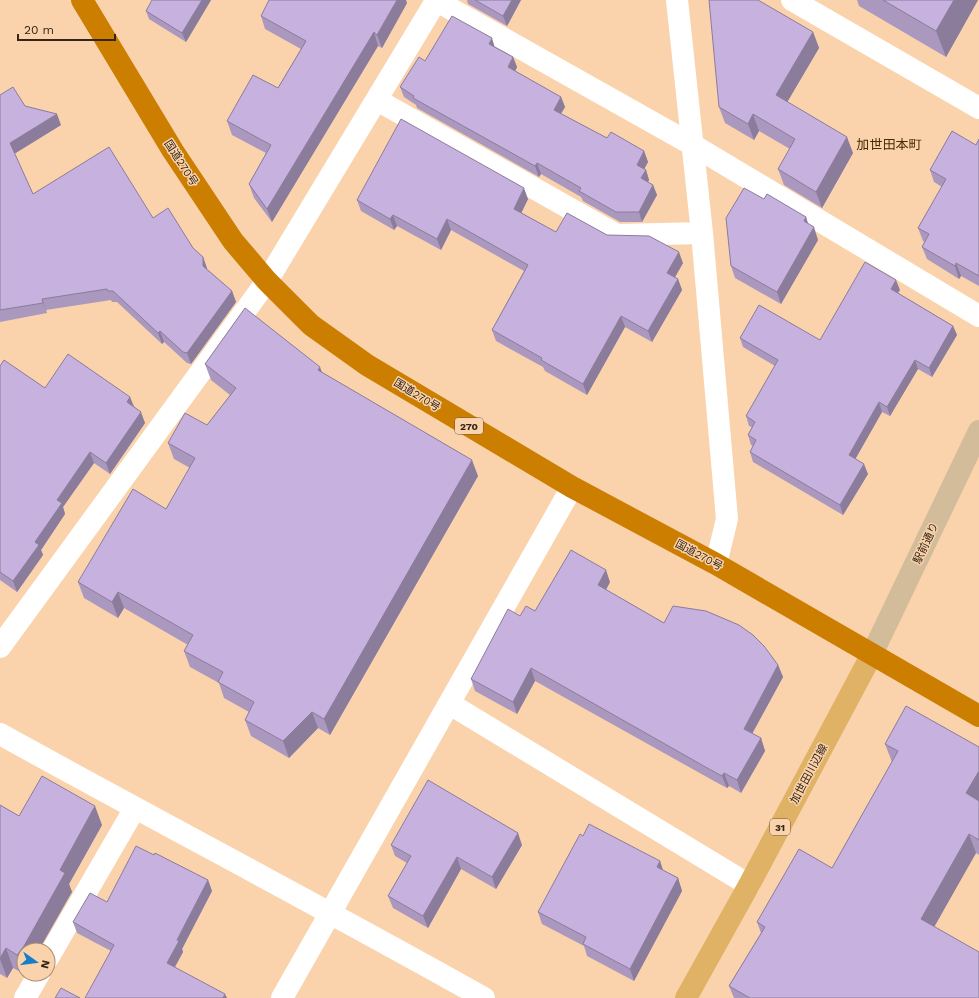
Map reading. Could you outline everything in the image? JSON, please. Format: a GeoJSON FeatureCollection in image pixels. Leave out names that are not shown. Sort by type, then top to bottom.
{"type":"FeatureCollection","features":[{"type":"Feature","properties":{"kind":"highway","name":"国道270号"},"geometry":{"type":"LineString","coordinates":[[82,0],[173,151],[232,241],[267,281],[311,325],[367,365],[572,488],[716,564],[979,716]]}},
{"type":"Feature","properties":{"kind":"main road","name":"加世田川辺線"},"geometry":{"type":"LineString","coordinates":[[686,998],[872,654]]}},
{"type":"Feature","properties":{"kind":"street"},"geometry":{"type":"LineString","coordinates":[[0,647],[267,281],[435,0],[692,144],[979,316]]}},
{"type":"Feature","properties":{"kind":"street"},"geometry":{"type":"LineString","coordinates":[[677,0],[702,233],[727,519],[716,564]]}},
{"type":"Feature","properties":{"kind":"street"},"geometry":{"type":"LineString","coordinates":[[792,0],[979,108]]}},
{"type":"Feature","properties":{"kind":"street"},"geometry":{"type":"LineString","coordinates":[[376,100],[617,235],[702,233]]}},
{"type":"Feature","properties":{"kind":"street","name":"駅前通り"},"geometry":{"type":"LineString","coordinates":[[872,654],[979,431]]}},
{"type":"Feature","properties":{"kind":"street"},"geometry":{"type":"LineString","coordinates":[[282,998],[572,488]]}},
{"type":"Feature","properties":{"kind":"street"},"geometry":{"type":"LineString","coordinates":[[450,704],[749,884]]}},
{"type":"Feature","properties":{"kind":"street"},"geometry":{"type":"LineString","coordinates":[[0,734],[330,912],[484,998]]}},
{"type":"Feature","properties":{"kind":"street"},"geometry":{"type":"LineString","coordinates":[[56,944],[135,808]]}},
{"type":"Feature","properties":{"kind":"street"},"geometry":{"type":"LineString","coordinates":[[25,998],[34,982]]}},
{"type":"Feature","properties":{"kind":"building"},"geometry":{"type":"Polygon","coordinates":[[[152,0],[202,0],[182,33],[146,11],[152,0]]]}},
{"type":"Feature","properties":{"kind":"building"},"geometry":{"type":"Polygon","coordinates":[[[269,0],[397,0],[377,35],[374,32],[267,209],[249,184],[271,145],[227,121],[253,75],[278,88],[306,41],[261,16],[269,0]]]}},
{"type":"Feature","properties":{"kind":"building"},"geometry":{"type":"Polygon","coordinates":[[[475,0],[512,0],[503,16],[475,0]]]}},
{"type":"Feature","properties":{"kind":"building"},"geometry":{"type":"Polygon","coordinates":[[[709,0],[758,0],[813,32],[776,95],[847,137],[816,192],[778,169],[795,139],[753,114],[748,124],[719,107],[709,0]]]}},
{"type":"Feature","properties":{"kind":"building"},"geometry":{"type":"Polygon","coordinates":[[[883,0],[954,0],[936,31],[883,0]]]}},
{"type":"Feature","properties":{"kind":"building"},"geometry":{"type":"Polygon","coordinates":[[[452,16],[492,38],[489,44],[513,57],[508,67],[561,97],[554,110],[607,138],[611,132],[644,151],[637,165],[646,170],[641,178],[653,185],[639,212],[616,212],[579,191],[581,188],[537,163],[535,166],[413,98],[414,96],[400,87],[419,57],[425,61],[452,16]]]}},
{"type":"Feature","properties":{"kind":"building"},"geometry":{"type":"Polygon","coordinates":[[[13,87],[25,106],[57,114],[10,143],[33,194],[109,147],[153,218],[168,208],[193,248],[203,257],[203,266],[232,291],[187,353],[183,352],[160,331],[158,333],[113,291],[108,291],[107,289],[42,299],[43,303],[0,310],[0,95],[13,87]]]}},
{"type":"Feature","properties":{"kind":"building"},"geometry":{"type":"Polygon","coordinates":[[[401,119],[524,188],[514,209],[556,232],[567,213],[607,235],[649,236],[679,252],[667,273],[678,279],[648,331],[621,316],[583,384],[541,360],[542,358],[492,330],[528,265],[447,219],[437,239],[393,215],[390,219],[357,200],[401,119]]]}},
{"type":"Feature","properties":{"kind":"building"},"geometry":{"type":"Polygon","coordinates":[[[952,131],[976,145],[979,139],[979,276],[956,263],[955,266],[922,247],[929,234],[918,228],[946,179],[930,170],[952,131]]]}},
{"type":"Feature","properties":{"kind":"building"},"geometry":{"type":"Polygon","coordinates":[[[744,188],[764,199],[767,194],[806,217],[804,221],[814,227],[777,292],[731,266],[726,218],[744,188]]]}},
{"type":"Feature","properties":{"kind":"building"},"geometry":{"type":"Polygon","coordinates":[[[865,262],[896,280],[891,289],[953,326],[929,368],[915,360],[887,407],[879,402],[849,455],[864,464],[840,505],[750,452],[756,440],[748,435],[755,422],[746,416],[778,360],[740,338],[759,305],[820,340],[865,262]]]}},
{"type":"Feature","properties":{"kind":"building"},"geometry":{"type":"Polygon","coordinates":[[[245,308],[320,367],[318,370],[472,460],[324,719],[312,712],[283,741],[245,720],[254,702],[218,682],[223,672],[184,651],[193,635],[118,592],[112,602],[78,582],[133,489],[166,509],[195,458],[168,443],[185,413],[207,425],[236,388],[205,364],[245,308]]]}},
{"type":"Feature","properties":{"kind":"building"},"geometry":{"type":"Polygon","coordinates":[[[68,354],[130,397],[127,402],[141,412],[106,463],[90,452],[57,500],[62,503],[35,542],[39,545],[13,581],[0,572],[0,366],[4,360],[45,388],[68,354]]]}},
{"type":"Feature","properties":{"kind":"building"},"geometry":{"type":"Polygon","coordinates":[[[571,550],[606,570],[598,585],[664,623],[673,606],[706,611],[739,625],[753,635],[764,646],[778,665],[744,729],[761,738],[737,780],[724,773],[722,776],[709,769],[531,668],[513,702],[471,679],[508,609],[520,616],[526,606],[535,611],[571,550]]]}},
{"type":"Feature","properties":{"kind":"building"},"geometry":{"type":"Polygon","coordinates":[[[906,706],[979,747],[979,771],[966,793],[979,801],[979,840],[969,834],[921,919],[979,952],[979,998],[750,998],[729,986],[765,927],[757,922],[799,849],[832,868],[898,751],[885,744],[906,706]]]}},
{"type":"Feature","properties":{"kind":"building"},"geometry":{"type":"Polygon","coordinates":[[[42,776],[95,806],[60,870],[65,873],[26,942],[16,942],[16,954],[6,948],[0,958],[0,805],[19,816],[42,776]]]}},
{"type":"Feature","properties":{"kind":"building"},"geometry":{"type":"Polygon","coordinates":[[[428,780],[518,833],[492,877],[457,857],[423,916],[388,896],[411,856],[391,845],[428,780]]]}},
{"type":"Feature","properties":{"kind":"building"},"geometry":{"type":"Polygon","coordinates":[[[589,824],[660,861],[657,867],[678,878],[630,969],[583,944],[586,937],[538,912],[580,834],[583,836],[589,824]]]}},
{"type":"Feature","properties":{"kind":"building"},"geometry":{"type":"Polygon","coordinates":[[[136,846],[154,855],[155,853],[208,880],[177,940],[179,941],[167,963],[225,994],[223,998],[85,998],[114,945],[73,922],[90,893],[107,902],[136,846]]]}},
{"type":"Feature","properties":{"kind":"building"},"geometry":{"type":"Polygon","coordinates":[[[61,988],[80,998],[55,998],[61,988]]]}},
{"type":"Feature","properties":{"kind":"district","name":"加世田本町"},"geometry":{"type":"Point","coordinates":[889,144]}}]}
